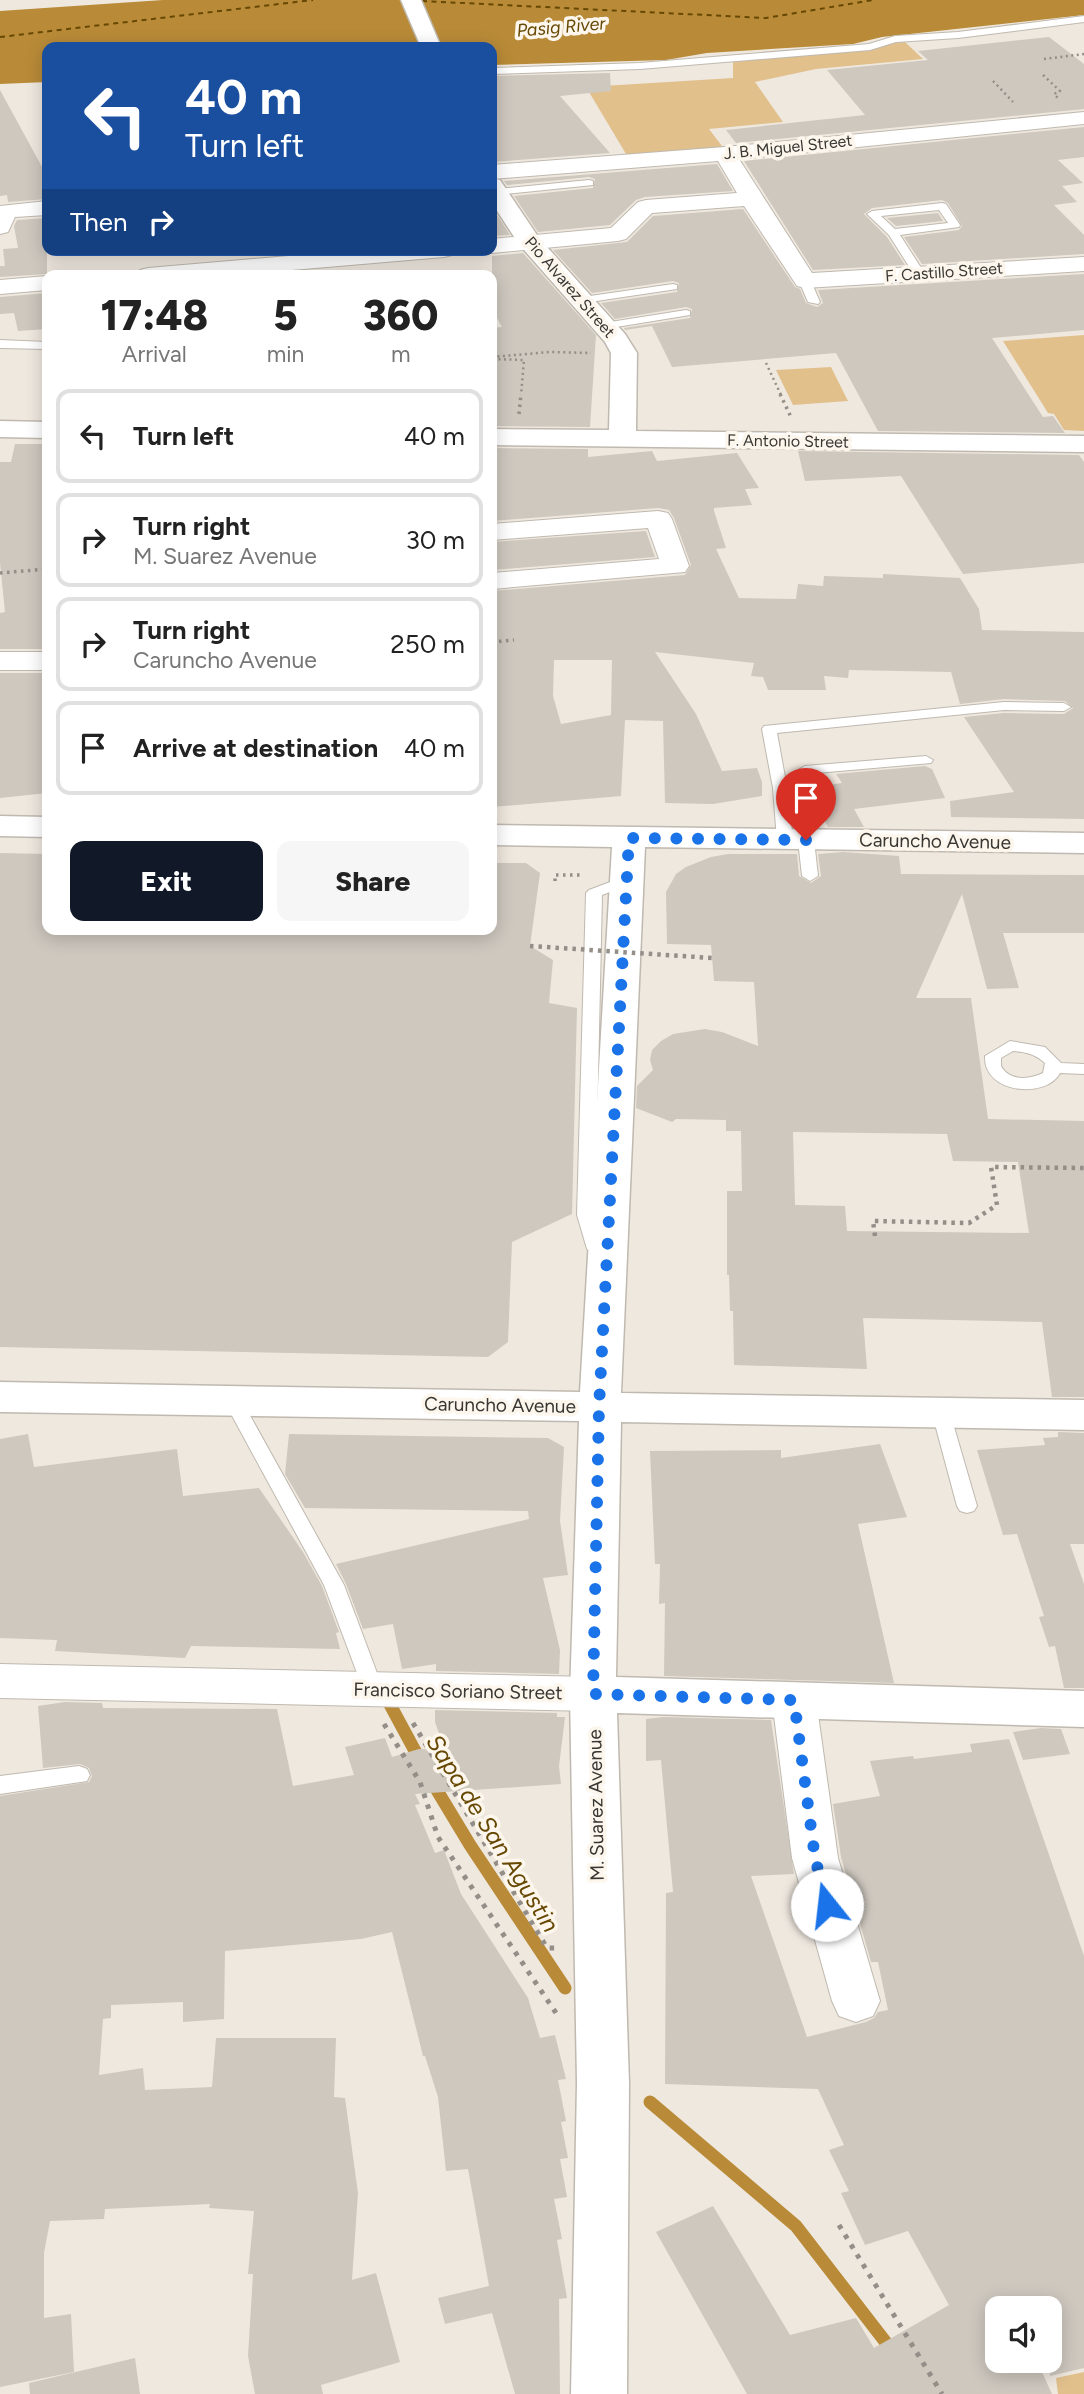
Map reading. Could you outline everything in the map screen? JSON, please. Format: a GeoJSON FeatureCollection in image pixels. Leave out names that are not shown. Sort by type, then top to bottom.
{"type":"FeatureCollection","features":[{"type":"Feature","properties":{"kind":"street"},"geometry":{"type":"LineString","coordinates":[[411,0],[428,42]]}},
{"type":"Feature","properties":{"kind":"street","name":"J. B. Miguel Street"},"geometry":{"type":"LineString","coordinates":[[497,182],[725,154],[1084,118]]}},
{"type":"Feature","properties":{"kind":"street","name":"F. Castillo Street"},"geometry":{"type":"LineString","coordinates":[[725,154],[809,291],[919,274],[1084,264]]}},
{"type":"Feature","properties":{"kind":"street","name":"Pio Alvarez Street"},"geometry":{"type":"LineString","coordinates":[[497,189],[530,243],[583,300],[616,339],[624,353],[622,440]]}},
{"type":"Feature","properties":{"kind":"street"},"geometry":{"type":"LineString","coordinates":[[497,246],[618,234],[646,207],[751,199]]}},
{"type":"Feature","properties":{"kind":"street"},"geometry":{"type":"LineString","coordinates":[[2,215],[42,209]]}},
{"type":"Feature","properties":{"kind":"street"},"geometry":{"type":"LineString","coordinates":[[207,270],[373,256]]}},
{"type":"Feature","properties":{"kind":"street"},"geometry":{"type":"LineString","coordinates":[[0,287],[42,283]]}},
{"type":"Feature","properties":{"kind":"street"},"geometry":{"type":"LineString","coordinates":[[0,429],[42,430]]}},
{"type":"Feature","properties":{"kind":"street","name":"F. Antonio Street"},"geometry":{"type":"LineString","coordinates":[[504,438],[1084,444]]}},
{"type":"Feature","properties":{"kind":"street"},"geometry":{"type":"LineString","coordinates":[[497,532],[658,519],[675,566],[497,581]]}},
{"type":"Feature","properties":{"kind":"street"},"geometry":{"type":"LineString","coordinates":[[0,661],[42,661]]}},
{"type":"Feature","properties":{"kind":"street"},"geometry":{"type":"LineString","coordinates":[[0,826],[42,827]]}},
{"type":"Feature","properties":{"kind":"street","name":"Caruncho Avenue"},"geometry":{"type":"LineString","coordinates":[[497,835],[1084,843]]}},
{"type":"Feature","properties":{"kind":"street","name":"M. Suarez Avenue"},"geometry":{"type":"LineString","coordinates":[[599,2394],[603,2083],[593,1694],[599,1407],[629,838]]}},
{"type":"Feature","properties":{"kind":"street","name":"Caruncho Avenue"},"geometry":{"type":"LineString","coordinates":[[0,1397],[1084,1415]]}},
{"type":"Feature","properties":{"kind":"street","name":"Francisco Soriano Street"},"geometry":{"type":"LineString","coordinates":[[0,1681],[593,1694],[1084,1709]]}},
{"type":"Feature","properties":{"kind":"street"},"geometry":{"type":"LineString","coordinates":[[794,1700],[815,1858],[856,2001]]}},
{"type":"Feature","properties":{"kind":"lane"},"geometry":{"type":"LineString","coordinates":[[497,71],[640,66],[870,47],[895,39],[958,35],[1084,19]]}},
{"type":"Feature","properties":{"kind":"lane"},"geometry":{"type":"LineString","coordinates":[[497,183],[589,183]]}},
{"type":"Feature","properties":{"kind":"lane"},"geometry":{"type":"LineString","coordinates":[[893,233],[955,225],[942,206],[872,214],[893,233],[919,274]]}},
{"type":"Feature","properties":{"kind":"lane"},"geometry":{"type":"LineString","coordinates":[[583,300],[673,287]]}},
{"type":"Feature","properties":{"kind":"lane"},"geometry":{"type":"LineString","coordinates":[[604,326],[686,313]]}},
{"type":"Feature","properties":{"kind":"lane"},"geometry":{"type":"LineString","coordinates":[[0,344],[42,346]]}},
{"type":"Feature","properties":{"kind":"lane"},"geometry":{"type":"LineString","coordinates":[[810,876],[780,788],[769,729],[1004,706],[1064,707]]}},
{"type":"Feature","properties":{"kind":"lane"},"geometry":{"type":"LineString","coordinates":[[805,770],[926,760]]}},
{"type":"Feature","properties":{"kind":"lane"},"geometry":{"type":"LineString","coordinates":[[605,1276],[586,1215],[594,893],[626,881]]}},
{"type":"Feature","properties":{"kind":"lane"},"geometry":{"type":"LineString","coordinates":[[592,970],[620,997]]}},
{"type":"Feature","properties":{"kind":"lane"},"geometry":{"type":"LineString","coordinates":[[1054,1069],[1084,1069]]}},
{"type":"Feature","properties":{"kind":"lane"},"geometry":{"type":"LineString","coordinates":[[233,1401],[334,1585],[378,1690]]}},
{"type":"Feature","properties":{"kind":"lane"},"geometry":{"type":"LineString","coordinates":[[941,1413],[967,1506]]}},
{"type":"Feature","properties":{"kind":"lane"},"geometry":{"type":"LineString","coordinates":[[0,1784],[79,1775]]}},
{"type":"Feature","properties":{"kind":"path"},"geometry":{"type":"LineString","coordinates":[[1044,58],[1084,54]]}},
{"type":"Feature","properties":{"kind":"path"},"geometry":{"type":"LineString","coordinates":[[497,357],[550,352],[598,353]]}},
{"type":"Feature","properties":{"kind":"path"},"geometry":{"type":"LineString","coordinates":[[497,358],[524,360],[504,438]]}},
{"type":"Feature","properties":{"kind":"path"},"geometry":{"type":"LineString","coordinates":[[766,363],[793,422]]}},
{"type":"Feature","properties":{"kind":"path"},"geometry":{"type":"LineString","coordinates":[[0,573],[42,569]]}},
{"type":"Feature","properties":{"kind":"path"},"geometry":{"type":"LineString","coordinates":[[497,642],[514,640]]}},
{"type":"Feature","properties":{"kind":"path"},"geometry":{"type":"LineString","coordinates":[[530,946],[712,958]]}},
{"type":"Feature","properties":{"kind":"path"},"geometry":{"type":"LineString","coordinates":[[874,1236],[873,1221],[969,1223],[997,1205],[991,1167],[1084,1168]]}},
{"type":"Feature","properties":{"kind":"path"},"geometry":{"type":"LineString","coordinates":[[378,1690],[407,1713],[547,1948],[600,1947]]}},
{"type":"Feature","properties":{"kind":"path"},"geometry":{"type":"LineString","coordinates":[[378,1690],[420,1782],[438,1837],[565,2027]]}},
{"type":"Feature","properties":{"kind":"path"},"geometry":{"type":"LineString","coordinates":[[839,2225],[942,2394]]}},
{"type":"Feature","properties":{"kind":"shaded area"},"geometry":{"type":"Polygon","coordinates":[[[905,42],[923,59],[816,69],[755,82],[783,122],[709,129],[725,150],[629,159],[586,87],[733,78],[733,58],[905,42]]]}},
{"type":"Feature","properties":{"kind":"shaded area"},"geometry":{"type":"Polygon","coordinates":[[[1084,335],[1084,431],[1064,430],[1054,414],[1048,413],[1003,341],[1084,335]]]}},
{"type":"Feature","properties":{"kind":"shaded area"},"geometry":{"type":"Polygon","coordinates":[[[831,367],[848,401],[793,405],[776,370],[831,367]]]}},
{"type":"Feature","properties":{"kind":"shaded area"},"geometry":{"type":"Polygon","coordinates":[[[1084,2372],[1084,2394],[1058,2394],[1056,2378],[1084,2372]]]}},
{"type":"Feature","properties":{"kind":"water","name":"Pasig River"},"geometry":{"type":"Polygon","coordinates":[[[163,0],[1084,0],[1084,15],[882,37],[853,44],[707,53],[666,60],[497,65],[497,42],[42,42],[42,82],[0,84],[0,11],[163,0]]]}},
{"type":"Feature","properties":{"kind":"building"},"geometry":{"type":"Polygon","coordinates":[[[1049,37],[1084,64],[1084,109],[736,143],[726,130],[865,115],[827,70],[928,60],[918,51],[1049,37]]]}},
{"type":"Feature","properties":{"kind":"building"},"geometry":{"type":"Polygon","coordinates":[[[610,73],[611,91],[560,96],[610,153],[497,162],[497,76],[610,73]]]}},
{"type":"Feature","properties":{"kind":"building"},"geometry":{"type":"Polygon","coordinates":[[[0,90],[42,167],[42,199],[8,202],[7,195],[0,196],[0,90]]]}},
{"type":"Feature","properties":{"kind":"building"},"geometry":{"type":"Polygon","coordinates":[[[1084,127],[1084,157],[1058,160],[1083,183],[1062,186],[1077,202],[1054,205],[1084,235],[1084,254],[922,264],[904,237],[959,230],[962,226],[948,203],[942,200],[872,208],[864,214],[887,237],[905,265],[813,270],[744,161],[1084,127]]]}},
{"type":"Feature","properties":{"kind":"building"},"geometry":{"type":"Polygon","coordinates":[[[717,164],[733,191],[645,197],[636,200],[610,225],[538,232],[514,196],[593,188],[595,179],[589,177],[507,185],[504,181],[717,164]]]}},
{"type":"Feature","properties":{"kind":"building"},"geometry":{"type":"Polygon","coordinates":[[[743,209],[795,287],[800,289],[806,303],[817,307],[823,303],[818,290],[1084,274],[1084,330],[992,338],[1043,417],[1053,416],[1065,433],[878,431],[836,353],[672,367],[652,326],[624,328],[690,318],[692,309],[686,307],[615,319],[601,303],[677,292],[679,283],[673,281],[592,293],[553,250],[627,242],[653,216],[743,209]]]}},
{"type":"Feature","properties":{"kind":"building"},"geometry":{"type":"Polygon","coordinates":[[[938,213],[943,221],[896,226],[887,218],[938,213]]]}},
{"type":"Feature","properties":{"kind":"building"},"geometry":{"type":"Polygon","coordinates":[[[497,215],[510,235],[497,236],[497,215]]]}},
{"type":"Feature","properties":{"kind":"building"},"geometry":{"type":"Polygon","coordinates":[[[42,218],[42,256],[47,256],[47,270],[42,270],[42,274],[0,277],[0,266],[5,266],[3,249],[18,248],[14,226],[17,220],[42,218]]]}},
{"type":"Feature","properties":{"kind":"building"},"geometry":{"type":"Polygon","coordinates":[[[523,253],[596,335],[590,427],[497,426],[497,328],[502,327],[497,318],[497,270],[492,270],[492,256],[523,253]]]}},
{"type":"Feature","properties":{"kind":"building"},"geometry":{"type":"Polygon","coordinates":[[[42,293],[42,329],[18,331],[14,313],[0,314],[0,297],[42,293]]]}},
{"type":"Feature","properties":{"kind":"building"},"geometry":{"type":"Polygon","coordinates":[[[15,444],[42,444],[42,649],[0,649],[0,613],[5,612],[0,563],[0,462],[11,462],[15,444]]]}},
{"type":"Feature","properties":{"kind":"building"},"geometry":{"type":"Polygon","coordinates":[[[497,448],[588,449],[588,457],[652,451],[657,461],[737,453],[759,488],[745,489],[752,505],[714,508],[714,511],[726,548],[716,549],[739,598],[796,599],[798,584],[823,586],[824,576],[883,578],[883,574],[960,578],[979,609],[982,630],[1084,632],[1084,819],[951,817],[950,801],[1014,792],[964,717],[1004,713],[1064,714],[1073,708],[1065,701],[1004,699],[960,704],[951,672],[849,670],[848,678],[824,676],[826,690],[768,690],[763,677],[751,676],[754,663],[655,652],[696,714],[722,771],[757,768],[762,782],[762,796],[713,804],[665,803],[663,721],[625,720],[621,796],[497,807],[497,591],[685,575],[691,565],[674,518],[669,510],[658,508],[497,521],[497,448]],[[554,660],[553,696],[561,724],[611,715],[612,660],[554,660]]]}},
{"type":"Feature","properties":{"kind":"building"},"geometry":{"type":"Polygon","coordinates":[[[798,451],[1079,455],[1084,462],[1084,563],[963,574],[901,476],[805,481],[798,451]]]}},
{"type":"Feature","properties":{"kind":"building"},"geometry":{"type":"Polygon","coordinates":[[[646,531],[655,557],[497,570],[497,542],[646,531]]]}},
{"type":"Feature","properties":{"kind":"building"},"geometry":{"type":"Polygon","coordinates":[[[0,673],[42,673],[42,794],[0,798],[0,673]]]}},
{"type":"Feature","properties":{"kind":"building"},"geometry":{"type":"Polygon","coordinates":[[[925,766],[932,769],[945,798],[854,809],[864,827],[828,827],[806,788],[842,783],[836,774],[925,766]]]}},
{"type":"Feature","properties":{"kind":"building"},"geometry":{"type":"Polygon","coordinates":[[[843,852],[899,856],[901,874],[1084,875],[1084,933],[1003,933],[1019,988],[987,989],[962,894],[916,998],[971,998],[988,1119],[1084,1121],[1084,1397],[1052,1397],[1042,1322],[863,1318],[867,1369],[734,1365],[733,1311],[730,1311],[727,1275],[727,1191],[742,1191],[741,1131],[726,1131],[726,1120],[676,1119],[672,1122],[636,1108],[637,1086],[653,1070],[650,1060],[652,1050],[673,1034],[705,1029],[722,1032],[758,1046],[754,982],[714,981],[711,945],[667,944],[666,892],[676,874],[686,867],[711,857],[728,854],[797,854],[799,876],[811,883],[821,876],[818,854],[843,852]],[[793,1132],[795,1205],[845,1206],[847,1231],[1029,1233],[1018,1162],[953,1161],[947,1134],[793,1132]]]}},
{"type":"Feature","properties":{"kind":"building"},"geometry":{"type":"Polygon","coordinates":[[[0,853],[42,854],[42,935],[497,935],[497,863],[526,863],[540,873],[530,946],[553,960],[549,1003],[577,1008],[572,1214],[512,1242],[508,1342],[488,1357],[0,1347],[0,853]]]}},
{"type":"Feature","properties":{"kind":"building"},"geometry":{"type":"Polygon","coordinates":[[[1058,1432],[1084,1433],[1084,1544],[1070,1544],[1084,1584],[1084,1688],[1064,1688],[1055,1646],[1049,1647],[1039,1617],[1044,1616],[1017,1534],[1003,1535],[977,1450],[1045,1445],[1043,1438],[1058,1437],[1058,1432]]]}},
{"type":"Feature","properties":{"kind":"building"},"geometry":{"type":"Polygon","coordinates":[[[28,1434],[34,1467],[177,1449],[183,1496],[259,1488],[303,1552],[322,1586],[339,1632],[336,1633],[340,1649],[191,1646],[185,1658],[55,1651],[57,1640],[0,1638],[0,1439],[28,1434]]]}},
{"type":"Feature","properties":{"kind":"building"},"geometry":{"type":"Polygon","coordinates":[[[289,1434],[548,1438],[564,1447],[560,1521],[568,1575],[543,1578],[560,1650],[559,1674],[436,1671],[436,1664],[402,1669],[393,1624],[363,1629],[336,1564],[529,1519],[528,1511],[305,1508],[285,1474],[289,1434]]]}},
{"type":"Feature","properties":{"kind":"building"},"geometry":{"type":"Polygon","coordinates":[[[880,1444],[907,1517],[858,1524],[894,1683],[664,1676],[665,1603],[659,1604],[660,1564],[655,1564],[650,1451],[781,1450],[781,1458],[880,1444]]]}},
{"type":"Feature","properties":{"kind":"building"},"geometry":{"type":"Polygon","coordinates":[[[65,1702],[102,1703],[103,1708],[277,1709],[293,1786],[354,1775],[345,1747],[385,1738],[392,1757],[419,1749],[434,1749],[434,1744],[442,1742],[435,1722],[435,1710],[557,1713],[557,1717],[565,1717],[559,1766],[561,1784],[415,1794],[420,1804],[415,1805],[435,1853],[444,1850],[461,1894],[528,1998],[540,2038],[555,2035],[566,2079],[558,2080],[566,2121],[561,2122],[568,2158],[560,2159],[567,2197],[554,2199],[562,2239],[557,2240],[567,2298],[559,2299],[560,2394],[515,2394],[492,2313],[445,2324],[438,2298],[489,2286],[468,2169],[446,2171],[438,2097],[423,2056],[392,1932],[361,1939],[225,1951],[224,2019],[183,2022],[183,2002],[111,2005],[111,2018],[103,2019],[99,2075],[143,2068],[145,2090],[212,2087],[216,2038],[336,2038],[334,2097],[345,2098],[358,2193],[352,2280],[376,2273],[400,2362],[321,2385],[323,2394],[255,2394],[248,2356],[253,2274],[248,2274],[254,2211],[209,2208],[210,2204],[105,2209],[104,2219],[50,2221],[44,2253],[44,2318],[71,2314],[74,2372],[0,2387],[0,1796],[89,1782],[92,1776],[89,1768],[80,1764],[43,1768],[38,1706],[65,1702]]]}},
{"type":"Feature","properties":{"kind":"building"},"geometry":{"type":"Polygon","coordinates":[[[663,1717],[771,1720],[794,1874],[751,1876],[807,2037],[866,2022],[878,2012],[888,2010],[878,1962],[871,1962],[841,1857],[833,1804],[880,1796],[870,1761],[972,1752],[970,1744],[1009,1739],[1084,1956],[1084,2368],[1050,2376],[1050,2373],[1062,2373],[1062,2296],[985,2296],[985,2373],[1042,2373],[1052,2394],[747,2394],[656,2232],[713,2206],[790,2335],[856,2318],[874,2348],[949,2305],[908,2231],[865,2245],[841,2193],[849,2191],[829,2150],[844,2145],[818,2089],[665,2084],[666,1893],[673,1892],[661,1760],[646,1761],[646,1719],[663,1717]]]}},
{"type":"Feature","properties":{"kind":"building"},"geometry":{"type":"Polygon","coordinates":[[[1041,1728],[1061,1729],[1070,1754],[1023,1760],[1013,1732],[1041,1728]]]}},
{"type":"Feature","properties":{"kind":"building"},"geometry":{"type":"Polygon","coordinates":[[[135,2358],[140,2394],[30,2394],[29,2383],[135,2358]]]}},
{"type":"Feature","properties":{"kind":"waterway","name":"Sapa de San Agustin"},"geometry":{"type":"LineString","coordinates":[[387,1699],[421,1762]]}},
{"type":"Feature","properties":{"kind":"waterway","name":"Sapa de San Agustin"},"geometry":{"type":"LineString","coordinates":[[432,1782],[470,1845],[565,1988]]}},
{"type":"Feature","properties":{"kind":"waterway","name":"Sapa de San Agustin"},"geometry":{"type":"LineString","coordinates":[[650,2102],[796,2226],[894,2353]]}},
{"type":"Feature","properties":{"kind":"ferry route"},"geometry":{"type":"LineString","coordinates":[[0,37],[313,0]]}},
{"type":"Feature","properties":{"kind":"ferry route"},"geometry":{"type":"LineString","coordinates":[[422,1],[766,18],[873,0]]}},
{"type":"Feature","properties":{"kind":"route"},"geometry":{"type":"LineString","coordinates":[[806,840],[629,838],[599,1407],[593,1694],[794,1700],[815,1858],[827,1905]]}}]}
